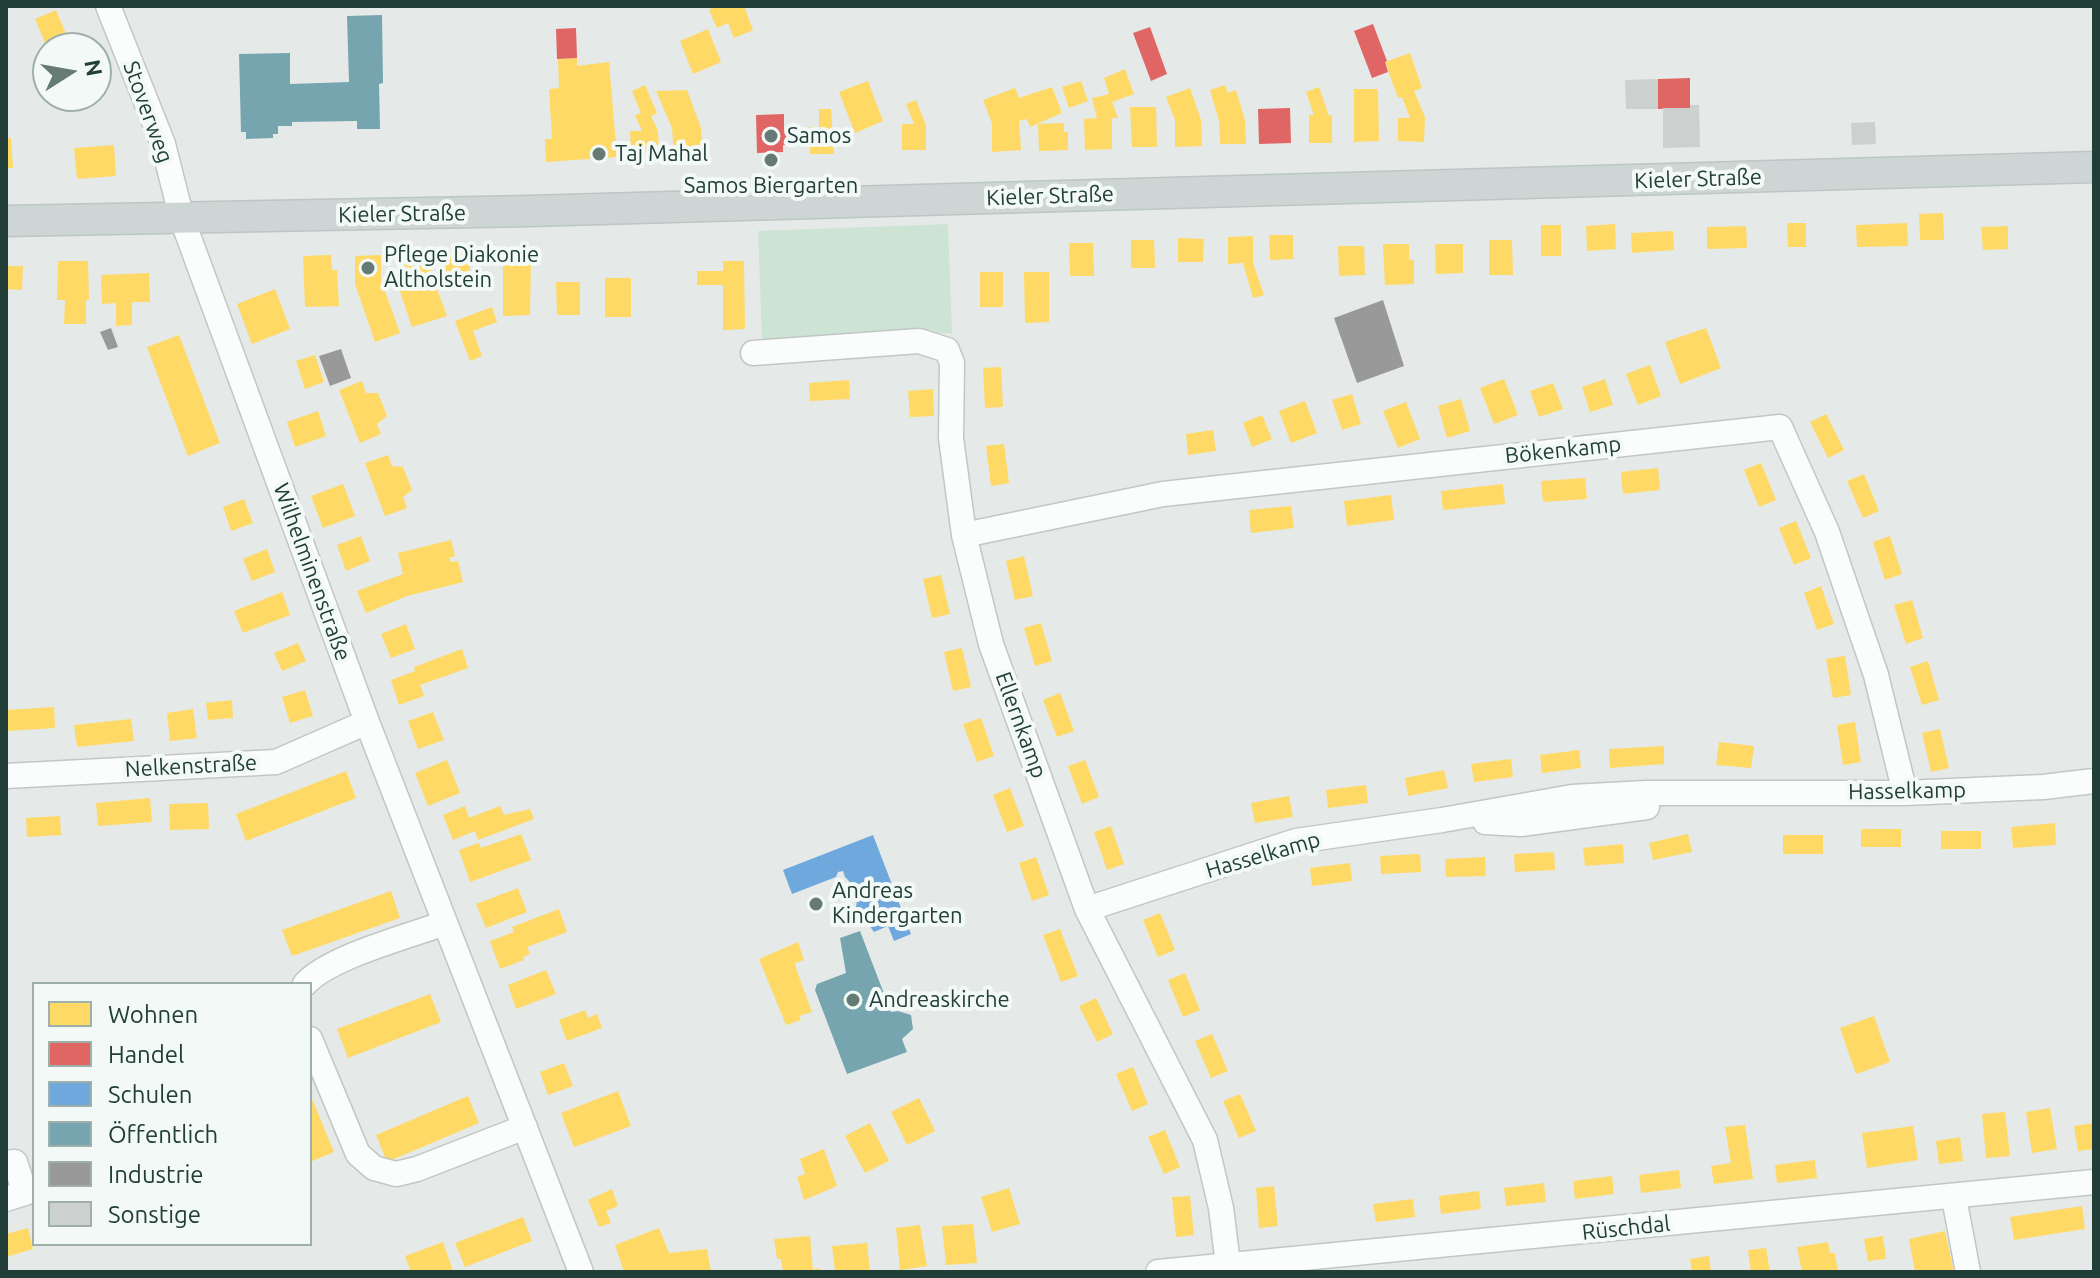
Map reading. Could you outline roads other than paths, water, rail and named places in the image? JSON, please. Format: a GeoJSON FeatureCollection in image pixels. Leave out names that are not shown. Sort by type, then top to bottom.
{"type":"FeatureCollection","features":[{"type":"Feature","properties":{"kind":"main road","name":"Kieler Straße"},"geometry":{"type":"LineString","coordinates":[[6,221],[529,211],[2094,167]]}},
{"type":"Feature","properties":{"kind":"street","name":"Stoverweg"},"geometry":{"type":"LineString","coordinates":[[108,6],[163,144],[182,219]]}},
{"type":"Feature","properties":{"kind":"street","name":"Wilhelminenstraße"},"geometry":{"type":"LineString","coordinates":[[182,219],[367,722],[581,1272]]}},
{"type":"Feature","properties":{"kind":"street","name":"Ellernkamp"},"geometry":{"type":"LineString","coordinates":[[753,353],[919,341],[947,350],[952,363],[951,438],[964,535],[991,644],[1087,909],[1205,1140],[1221,1208],[1228,1264]]}},
{"type":"Feature","properties":{"kind":"street","name":"Bökenkamp"},"geometry":{"type":"LineString","coordinates":[[964,535],[1163,494],[1780,427],[1827,532],[1872,660],[1905,793]]}},
{"type":"Feature","properties":{"kind":"street","name":"Nelkenstraße"},"geometry":{"type":"LineString","coordinates":[[6,776],[276,762],[367,722]]}},
{"type":"Feature","properties":{"kind":"street","name":"Hasselkamp"},"geometry":{"type":"LineString","coordinates":[[1087,909],[1296,841],[1572,797],[1720,792],[1905,793],[2056,786],[2094,781]]}},
{"type":"Feature","properties":{"kind":"street"},"geometry":{"type":"LineString","coordinates":[[307,982],[315,972],[340,961],[445,923]]}},
{"type":"Feature","properties":{"kind":"street"},"geometry":{"type":"LineString","coordinates":[[312,1044],[358,1154],[374,1168],[396,1174],[417,1169],[525,1127]]}},
{"type":"Feature","properties":{"kind":"street"},"geometry":{"type":"LineString","coordinates":[[6,1163],[15,1162],[22,1194]]}},
{"type":"Feature","properties":{"kind":"street","name":"Rüschdal"},"geometry":{"type":"LineString","coordinates":[[1158,1272],[1954,1198],[2094,1182]]}},
{"type":"Feature","properties":{"kind":"street"},"geometry":{"type":"LineString","coordinates":[[1954,1198],[1968,1272]]}},
{"type":"Feature","properties":{"kind":"place","name":"Samos"},"geometry":{"type":"Point","coordinates":[771,136]}},
{"type":"Feature","properties":{"kind":"place","name":"Taj Mahal"},"geometry":{"type":"Point","coordinates":[599,154]}},
{"type":"Feature","properties":{"kind":"place","name":"Samos Biergarten"},"geometry":{"type":"Point","coordinates":[771,160]}},
{"type":"Feature","properties":{"kind":"place","name":"Pflege Diakonie Altholstein"},"geometry":{"type":"Point","coordinates":[368,268]}},
{"type":"Feature","properties":{"kind":"place","name":"Andreas Kindergarten"},"geometry":{"type":"Point","coordinates":[816,904]}},
{"type":"Feature","properties":{"kind":"place","name":"Andreaskirche"},"geometry":{"type":"Point","coordinates":[853,1000]}}]}
